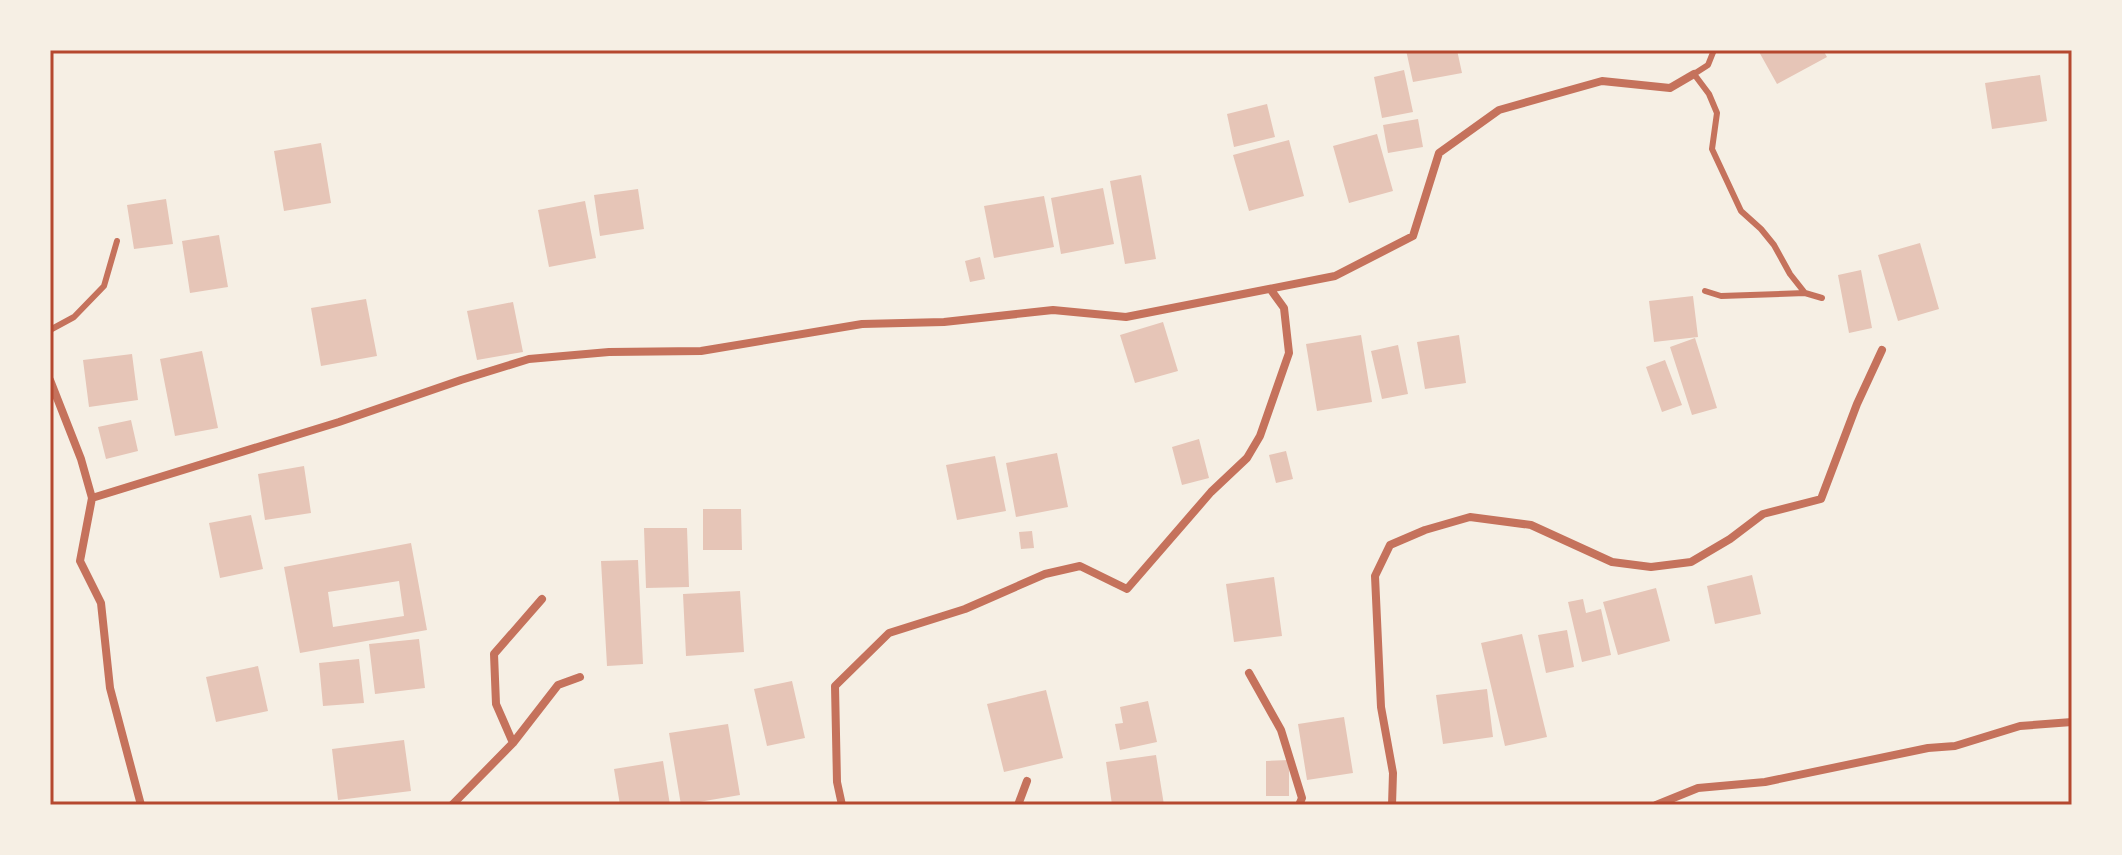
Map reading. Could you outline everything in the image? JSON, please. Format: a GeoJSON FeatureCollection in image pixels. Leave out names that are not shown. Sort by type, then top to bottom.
{"type":"FeatureCollection","features":[{"type":"Feature","properties":{"kind":"street"},"geometry":{"type":"LineString","coordinates":[[92,498],[339,422],[529,359],[609,352],[701,351],[862,324],[944,322],[1053,310],[1126,317],[1345,273],[1413,236],[1439,153],[1499,110],[1602,81],[1670,88],[1694,74]]}},
{"type":"Feature","properties":{"kind":"street"},"geometry":{"type":"LineString","coordinates":[[842,805],[837,782],[835,686],[889,633],[965,609],[1045,574],[1080,566],[1127,589],[1211,492],[1247,458],[1260,436],[1289,353],[1284,308],[1271,290]]}},
{"type":"Feature","properties":{"kind":"street"},"geometry":{"type":"LineString","coordinates":[[1392,805],[1393,773],[1381,707],[1375,576],[1390,545],[1425,530],[1470,517],[1531,525],[1612,562],[1651,567],[1691,562],[1730,539],[1763,514],[1821,499],[1857,404],[1882,350]]}},
{"type":"Feature","properties":{"kind":"street"},"geometry":{"type":"LineString","coordinates":[[50,380],[81,459],[92,498],[80,561],[101,603],[110,688],[141,805]]}},
{"type":"Feature","properties":{"kind":"street"},"geometry":{"type":"LineString","coordinates":[[513,743],[496,704],[494,654],[542,599]]}},
{"type":"Feature","properties":{"kind":"street"},"geometry":{"type":"LineString","coordinates":[[1249,673],[1281,730],[1302,798],[1299,805]]}},
{"type":"Feature","properties":{"kind":"street"},"geometry":{"type":"LineString","coordinates":[[452,805],[513,743],[558,685],[580,677]]}},
{"type":"Feature","properties":{"kind":"street"},"geometry":{"type":"LineString","coordinates":[[1656,805],[1698,788],[1765,782],[1928,748],[1955,746],[2020,726],[2072,722]]}},
{"type":"Feature","properties":{"kind":"street"},"geometry":{"type":"LineString","coordinates":[[1018,805],[1027,781]]}},
{"type":"Feature","properties":{"kind":"lane"},"geometry":{"type":"LineString","coordinates":[[1714,50],[1708,65],[1694,74],[1709,94],[1717,113],[1712,149],[1741,211],[1774,245],[1805,293]]}},
{"type":"Feature","properties":{"kind":"lane"},"geometry":{"type":"LineString","coordinates":[[50,330],[74,317],[104,286],[117,241]]}},
{"type":"Feature","properties":{"kind":"lane"},"geometry":{"type":"LineString","coordinates":[[1705,291],[1721,296],[1805,293],[1822,298]]}},
{"type":"Feature","properties":{"kind":"building"},"geometry":{"type":"Polygon","coordinates":[[[1406,50],[1457,50],[1462,73],[1413,82],[1406,50]]]}},
{"type":"Feature","properties":{"kind":"building"},"geometry":{"type":"Polygon","coordinates":[[[1758,50],[1823,50],[1827,57],[1777,84],[1758,50]]]}},
{"type":"Feature","properties":{"kind":"building"},"geometry":{"type":"Polygon","coordinates":[[[1404,70],[1413,112],[1382,118],[1374,77],[1404,70]]]}},
{"type":"Feature","properties":{"kind":"building"},"geometry":{"type":"Polygon","coordinates":[[[2040,75],[2047,121],[1992,129],[1985,83],[2040,75]]]}},
{"type":"Feature","properties":{"kind":"building"},"geometry":{"type":"Polygon","coordinates":[[[1267,104],[1275,137],[1234,147],[1227,114],[1267,104]]]}},
{"type":"Feature","properties":{"kind":"building"},"geometry":{"type":"Polygon","coordinates":[[[1418,119],[1423,147],[1388,153],[1383,125],[1418,119]]]}},
{"type":"Feature","properties":{"kind":"building"},"geometry":{"type":"Polygon","coordinates":[[[1377,134],[1393,191],[1349,203],[1333,146],[1377,134]]]}},
{"type":"Feature","properties":{"kind":"building"},"geometry":{"type":"Polygon","coordinates":[[[1289,140],[1304,196],[1249,211],[1233,155],[1289,140]]]}},
{"type":"Feature","properties":{"kind":"building"},"geometry":{"type":"Polygon","coordinates":[[[321,143],[331,203],[284,211],[274,151],[321,143]]]}},
{"type":"Feature","properties":{"kind":"building"},"geometry":{"type":"Polygon","coordinates":[[[1141,175],[1156,259],[1125,264],[1110,181],[1141,175]]]}},
{"type":"Feature","properties":{"kind":"building"},"geometry":{"type":"Polygon","coordinates":[[[1103,188],[1114,244],[1061,254],[1051,198],[1103,188]]]}},
{"type":"Feature","properties":{"kind":"building"},"geometry":{"type":"Polygon","coordinates":[[[638,189],[644,229],[600,236],[594,195],[638,189]]]}},
{"type":"Feature","properties":{"kind":"building"},"geometry":{"type":"Polygon","coordinates":[[[1044,196],[1054,247],[994,258],[984,206],[1044,196]]]}},
{"type":"Feature","properties":{"kind":"building"},"geometry":{"type":"Polygon","coordinates":[[[166,199],[173,244],[134,249],[127,205],[166,199]]]}},
{"type":"Feature","properties":{"kind":"building"},"geometry":{"type":"Polygon","coordinates":[[[585,201],[596,258],[549,267],[538,210],[585,201]]]}},
{"type":"Feature","properties":{"kind":"building"},"geometry":{"type":"Polygon","coordinates":[[[219,235],[228,287],[190,293],[182,241],[219,235]]]}},
{"type":"Feature","properties":{"kind":"building"},"geometry":{"type":"Polygon","coordinates":[[[1920,243],[1939,309],[1898,321],[1878,255],[1920,243]]]}},
{"type":"Feature","properties":{"kind":"building"},"geometry":{"type":"Polygon","coordinates":[[[980,257],[985,279],[970,282],[965,261],[980,257]]]}},
{"type":"Feature","properties":{"kind":"building"},"geometry":{"type":"Polygon","coordinates":[[[1861,270],[1872,328],[1849,333],[1838,275],[1861,270]]]}},
{"type":"Feature","properties":{"kind":"building"},"geometry":{"type":"Polygon","coordinates":[[[1693,296],[1698,337],[1654,342],[1649,301],[1693,296]]]}},
{"type":"Feature","properties":{"kind":"building"},"geometry":{"type":"Polygon","coordinates":[[[366,299],[377,356],[321,366],[311,308],[366,299]]]}},
{"type":"Feature","properties":{"kind":"building"},"geometry":{"type":"Polygon","coordinates":[[[513,302],[523,352],[477,360],[467,311],[513,302]]]}},
{"type":"Feature","properties":{"kind":"building"},"geometry":{"type":"Polygon","coordinates":[[[1163,322],[1178,371],[1135,383],[1120,335],[1163,322]]]}},
{"type":"Feature","properties":{"kind":"building"},"geometry":{"type":"Polygon","coordinates":[[[1361,335],[1372,402],[1317,411],[1306,344],[1361,335]]]}},
{"type":"Feature","properties":{"kind":"building"},"geometry":{"type":"Polygon","coordinates":[[[1459,335],[1466,383],[1425,389],[1417,342],[1459,335]]]}},
{"type":"Feature","properties":{"kind":"building"},"geometry":{"type":"Polygon","coordinates":[[[1695,338],[1717,408],[1692,415],[1670,347],[1695,338]]]}},
{"type":"Feature","properties":{"kind":"building"},"geometry":{"type":"Polygon","coordinates":[[[1398,345],[1408,394],[1382,399],[1371,351],[1398,345]]]}},
{"type":"Feature","properties":{"kind":"building"},"geometry":{"type":"Polygon","coordinates":[[[202,351],[218,428],[175,436],[160,359],[202,351]]]}},
{"type":"Feature","properties":{"kind":"building"},"geometry":{"type":"Polygon","coordinates":[[[132,354],[138,400],[89,407],[83,360],[132,354]]]}},
{"type":"Feature","properties":{"kind":"building"},"geometry":{"type":"Polygon","coordinates":[[[1665,360],[1682,405],[1662,412],[1646,367],[1665,360]]]}},
{"type":"Feature","properties":{"kind":"building"},"geometry":{"type":"Polygon","coordinates":[[[131,420],[138,451],[106,459],[98,427],[131,420]]]}},
{"type":"Feature","properties":{"kind":"building"},"geometry":{"type":"Polygon","coordinates":[[[1199,439],[1209,478],[1182,485],[1172,447],[1199,439]]]}},
{"type":"Feature","properties":{"kind":"building"},"geometry":{"type":"Polygon","coordinates":[[[1286,451],[1293,479],[1276,483],[1269,455],[1286,451]]]}},
{"type":"Feature","properties":{"kind":"building"},"geometry":{"type":"Polygon","coordinates":[[[1057,453],[1068,507],[1016,517],[1006,463],[1057,453]]]}},
{"type":"Feature","properties":{"kind":"building"},"geometry":{"type":"Polygon","coordinates":[[[995,456],[1006,511],[957,520],[946,465],[995,456]]]}},
{"type":"Feature","properties":{"kind":"building"},"geometry":{"type":"Polygon","coordinates":[[[304,466],[311,513],[265,520],[258,474],[304,466]]]}},
{"type":"Feature","properties":{"kind":"building"},"geometry":{"type":"Polygon","coordinates":[[[703,509],[741,509],[742,550],[703,550],[703,509]]]}},
{"type":"Feature","properties":{"kind":"building"},"geometry":{"type":"Polygon","coordinates":[[[251,515],[263,569],[220,578],[209,523],[251,515]]]}},
{"type":"Feature","properties":{"kind":"building"},"geometry":{"type":"Polygon","coordinates":[[[644,528],[687,528],[689,587],[646,588],[644,528]]]}},
{"type":"Feature","properties":{"kind":"building"},"geometry":{"type":"Polygon","coordinates":[[[1032,531],[1034,548],[1021,549],[1019,532],[1032,531]]]}},
{"type":"Feature","properties":{"kind":"building"},"geometry":{"type":"Polygon","coordinates":[[[411,543],[427,630],[300,653],[284,567],[411,543]],[[399,581],[328,592],[333,627],[404,616],[399,581]]]}},
{"type":"Feature","properties":{"kind":"building"},"geometry":{"type":"Polygon","coordinates":[[[638,560],[643,664],[607,666],[601,561],[638,560]]]}},
{"type":"Feature","properties":{"kind":"building"},"geometry":{"type":"Polygon","coordinates":[[[1752,575],[1761,614],[1715,624],[1707,586],[1752,575]]]}},
{"type":"Feature","properties":{"kind":"building"},"geometry":{"type":"Polygon","coordinates":[[[1274,577],[1282,636],[1234,642],[1226,584],[1274,577]]]}},
{"type":"Feature","properties":{"kind":"building"},"geometry":{"type":"Polygon","coordinates":[[[1656,588],[1670,641],[1618,655],[1603,602],[1656,588]]]}},
{"type":"Feature","properties":{"kind":"building"},"geometry":{"type":"Polygon","coordinates":[[[740,591],[744,652],[686,656],[683,594],[740,591]]]}},
{"type":"Feature","properties":{"kind":"building"},"geometry":{"type":"Polygon","coordinates":[[[1583,599],[1586,613],[1601,609],[1611,655],[1582,662],[1568,602],[1583,599]]]}},
{"type":"Feature","properties":{"kind":"building"},"geometry":{"type":"Polygon","coordinates":[[[1567,630],[1574,667],[1546,673],[1538,635],[1567,630]]]}},
{"type":"Feature","properties":{"kind":"building"},"geometry":{"type":"Polygon","coordinates":[[[1522,634],[1547,737],[1505,746],[1481,643],[1522,634]]]}},
{"type":"Feature","properties":{"kind":"building"},"geometry":{"type":"Polygon","coordinates":[[[419,639],[425,688],[375,694],[369,644],[419,639]]]}},
{"type":"Feature","properties":{"kind":"building"},"geometry":{"type":"Polygon","coordinates":[[[359,659],[364,703],[323,706],[319,663],[359,659]]]}},
{"type":"Feature","properties":{"kind":"building"},"geometry":{"type":"Polygon","coordinates":[[[258,666],[268,711],[216,722],[206,677],[258,666]]]}},
{"type":"Feature","properties":{"kind":"building"},"geometry":{"type":"Polygon","coordinates":[[[792,681],[805,738],[767,746],[754,689],[792,681]]]}},
{"type":"Feature","properties":{"kind":"building"},"geometry":{"type":"Polygon","coordinates":[[[1487,689],[1493,737],[1443,744],[1436,695],[1487,689]]]}},
{"type":"Feature","properties":{"kind":"building"},"geometry":{"type":"Polygon","coordinates":[[[1046,690],[1063,758],[1004,772],[987,704],[1046,690]]]}},
{"type":"Feature","properties":{"kind":"building"},"geometry":{"type":"Polygon","coordinates":[[[1148,701],[1157,742],[1120,750],[1115,724],[1123,723],[1120,707],[1148,701]]]}},
{"type":"Feature","properties":{"kind":"building"},"geometry":{"type":"Polygon","coordinates":[[[1344,717],[1353,773],[1307,780],[1298,724],[1344,717]]]}},
{"type":"Feature","properties":{"kind":"building"},"geometry":{"type":"Polygon","coordinates":[[[728,724],[740,795],[681,805],[669,733],[728,724]]]}},
{"type":"Feature","properties":{"kind":"building"},"geometry":{"type":"Polygon","coordinates":[[[404,740],[411,791],[338,800],[332,749],[404,740]]]}},
{"type":"Feature","properties":{"kind":"building"},"geometry":{"type":"Polygon","coordinates":[[[1156,755],[1164,805],[1112,805],[1106,762],[1156,755]]]}},
{"type":"Feature","properties":{"kind":"building"},"geometry":{"type":"Polygon","coordinates":[[[1289,760],[1289,796],[1266,796],[1266,761],[1289,760]]]}},
{"type":"Feature","properties":{"kind":"building"},"geometry":{"type":"Polygon","coordinates":[[[663,761],[670,805],[620,805],[614,769],[663,761]]]}}]}
